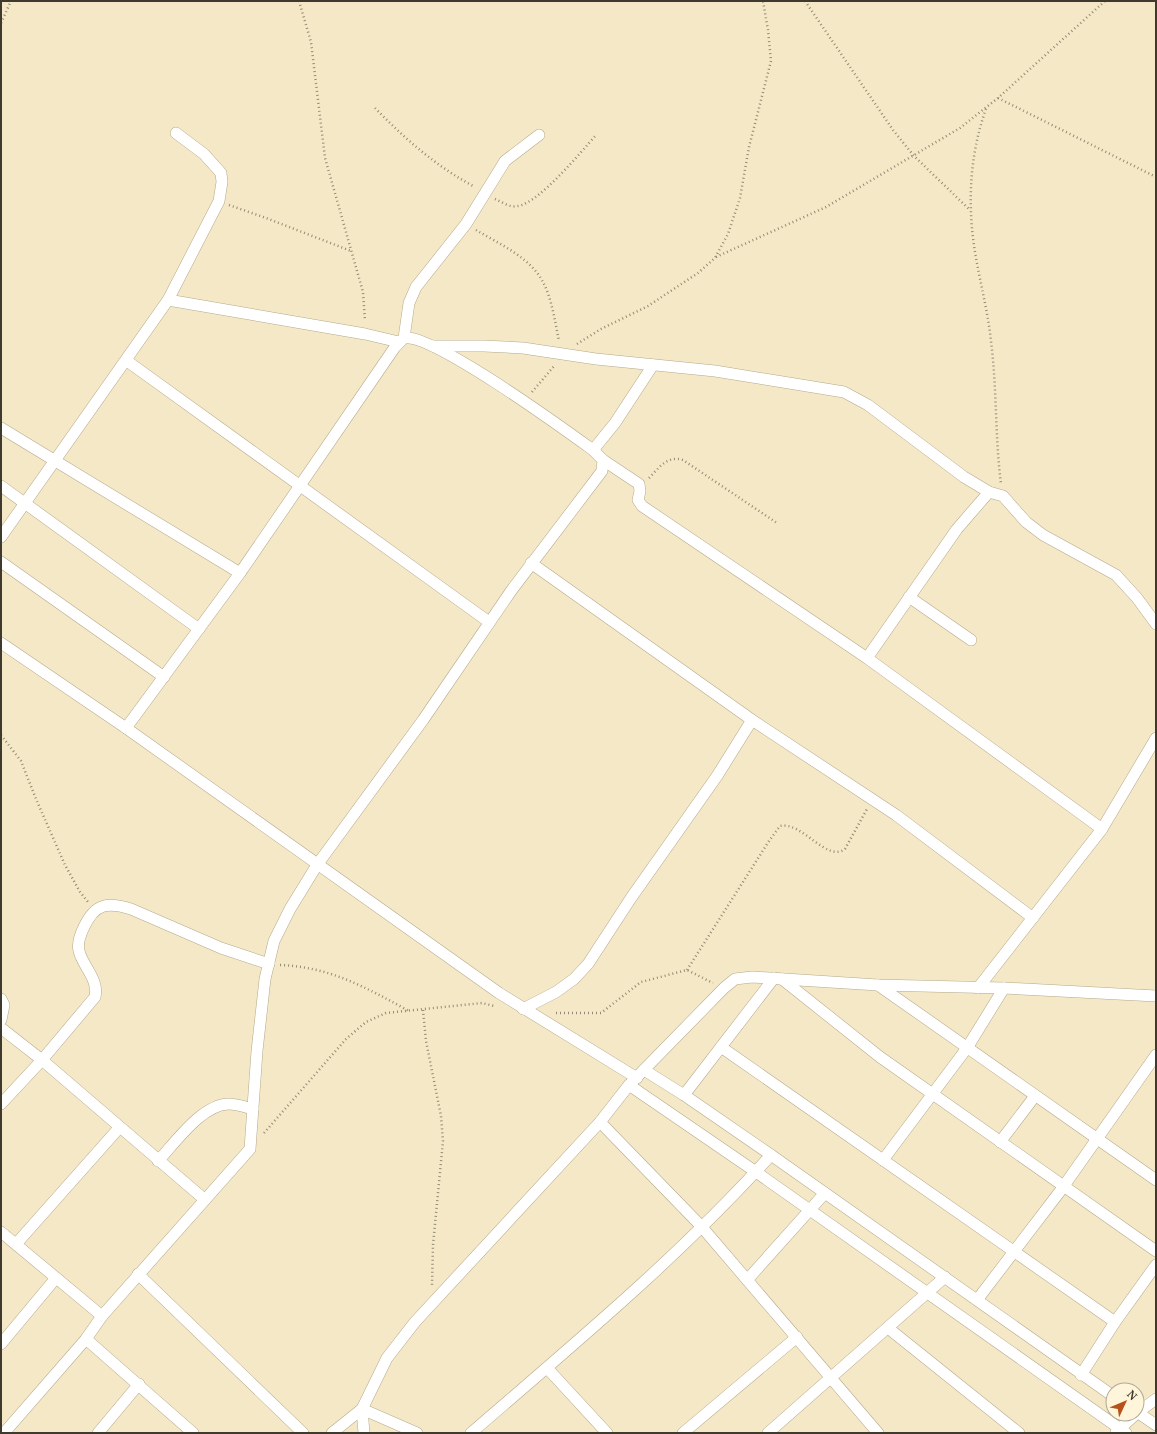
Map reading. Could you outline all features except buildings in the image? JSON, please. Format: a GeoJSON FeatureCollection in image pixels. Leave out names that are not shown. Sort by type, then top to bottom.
{"type":"FeatureCollection","features":[{"type":"Feature","properties":{"kind":"street"},"geometry":{"type":"LineString","coordinates":[[1,537],[54,460],[127,361],[168,300],[219,201],[221,187],[220,173],[204,154],[176,133]]}},
{"type":"Feature","properties":{"kind":"street"},"geometry":{"type":"LineString","coordinates":[[126,728],[301,486],[401,340],[409,303],[416,287],[466,224],[505,162],[539,135]]}},
{"type":"Feature","properties":{"kind":"street"},"geometry":{"type":"LineString","coordinates":[[168,300],[401,340],[418,339],[433,346],[524,402],[594,450],[603,460],[639,484],[638,500],[642,506],[867,658],[1102,829]]}},
{"type":"Feature","properties":{"kind":"street"},"geometry":{"type":"LineString","coordinates":[[433,346],[523,348],[653,365],[715,371],[844,392],[868,405],[941,461],[989,492],[1003,496],[1026,522],[1043,535],[1116,575],[1137,598],[1156,624]]}},
{"type":"Feature","properties":{"kind":"street"},"geometry":{"type":"LineString","coordinates":[[127,361],[490,622]]}},
{"type":"Feature","properties":{"kind":"street"},"geometry":{"type":"LineString","coordinates":[[594,450],[623,411],[653,365]]}},
{"type":"Feature","properties":{"kind":"street"},"geometry":{"type":"LineString","coordinates":[[1,428],[240,572]]}},
{"type":"Feature","properties":{"kind":"street"},"geometry":{"type":"LineString","coordinates":[[5,1431],[86,1339],[102,1316],[138,1274],[250,1149],[257,1051],[265,979],[277,934],[290,909],[317,865],[423,720],[531,563],[602,471],[603,460]]}},
{"type":"Feature","properties":{"kind":"street"},"geometry":{"type":"LineString","coordinates":[[1,486],[199,629]]}},
{"type":"Feature","properties":{"kind":"street"},"geometry":{"type":"LineString","coordinates":[[867,658],[957,529],[989,492]]}},
{"type":"Feature","properties":{"kind":"street"},"geometry":{"type":"LineString","coordinates":[[1,562],[164,677]]}},
{"type":"Feature","properties":{"kind":"street"},"geometry":{"type":"LineString","coordinates":[[531,563],[752,720],[896,815],[1032,918]]}},
{"type":"Feature","properties":{"kind":"street"},"geometry":{"type":"LineString","coordinates":[[909,597],[971,640]]}},
{"type":"Feature","properties":{"kind":"street"},"geometry":{"type":"LineString","coordinates":[[1,643],[126,728],[408,930],[523,1009],[552,1024],[637,1078],[756,1172],[928,1292],[1120,1432],[1129,1422]]}},
{"type":"Feature","properties":{"kind":"street"},"geometry":{"type":"LineString","coordinates":[[523,1009],[562,988],[574,979],[588,964],[644,879],[717,776],[752,720]]}},
{"type":"Feature","properties":{"kind":"street"},"geometry":{"type":"LineString","coordinates":[[978,988],[1102,829],[1156,738]]}},
{"type":"Feature","properties":{"kind":"street"},"geometry":{"type":"LineString","coordinates":[[1,1104],[42,1060],[95,997],[96,991],[94,981],[79,951],[79,937],[86,922],[95,910],[105,905],[118,905],[131,909],[221,948],[269,964]]}},
{"type":"Feature","properties":{"kind":"street"},"geometry":{"type":"LineString","coordinates":[[332,1433],[362,1409],[387,1358],[415,1322],[437,1300],[600,1122],[637,1078],[724,988],[735,979],[752,977],[878,985],[1004,988],[1156,996]]}},
{"type":"Feature","properties":{"kind":"street"},"geometry":{"type":"LineString","coordinates":[[684,1095],[721,1047],[778,979]]}},
{"type":"Feature","properties":{"kind":"street"},"geometry":{"type":"LineString","coordinates":[[778,979],[932,1095],[1156,1250]]}},
{"type":"Feature","properties":{"kind":"street"},"geometry":{"type":"LineString","coordinates":[[878,985],[1156,1180]]}},
{"type":"Feature","properties":{"kind":"street"},"geometry":{"type":"LineString","coordinates":[[883,1160],[967,1048],[1004,988]]}},
{"type":"Feature","properties":{"kind":"street"},"geometry":{"type":"LineString","coordinates":[[1,999],[4,1005],[1,1020]]}},
{"type":"Feature","properties":{"kind":"street"},"geometry":{"type":"LineString","coordinates":[[1,1028],[42,1060],[158,1162],[204,1200]]}},
{"type":"Feature","properties":{"kind":"street"},"geometry":{"type":"LineString","coordinates":[[721,1047],[1115,1322]]}},
{"type":"Feature","properties":{"kind":"street"},"geometry":{"type":"LineString","coordinates":[[977,1300],[1064,1186],[1156,1055]]}},
{"type":"Feature","properties":{"kind":"street"},"geometry":{"type":"LineString","coordinates":[[637,1078],[684,1095],[1105,1391]]}},
{"type":"Feature","properties":{"kind":"street"},"geometry":{"type":"LineString","coordinates":[[1000,1142],[1035,1096]]}},
{"type":"Feature","properties":{"kind":"street"},"geometry":{"type":"LineString","coordinates":[[158,1162],[190,1126],[206,1112],[217,1106],[229,1104],[253,1109]]}},
{"type":"Feature","properties":{"kind":"street"},"geometry":{"type":"LineString","coordinates":[[600,1122],[701,1226],[832,1377],[877,1432]]}},
{"type":"Feature","properties":{"kind":"street"},"geometry":{"type":"LineString","coordinates":[[16,1244],[119,1128]]}},
{"type":"Feature","properties":{"kind":"street"},"geometry":{"type":"LineString","coordinates":[[471,1433],[547,1368],[650,1276],[756,1172],[771,1155]]}},
{"type":"Feature","properties":{"kind":"street"},"geometry":{"type":"LineString","coordinates":[[748,1279],[824,1193]]}},
{"type":"Feature","properties":{"kind":"street"},"geometry":{"type":"LineString","coordinates":[[1,1232],[102,1316]]}},
{"type":"Feature","properties":{"kind":"street"},"geometry":{"type":"LineString","coordinates":[[1081,1375],[1115,1322],[1156,1265]]}},
{"type":"Feature","properties":{"kind":"street"},"geometry":{"type":"LineString","coordinates":[[138,1274],[303,1433]]}},
{"type":"Feature","properties":{"kind":"street"},"geometry":{"type":"LineString","coordinates":[[768,1433],[945,1277]]}},
{"type":"Feature","properties":{"kind":"street"},"geometry":{"type":"LineString","coordinates":[[1,1344],[56,1278]]}},
{"type":"Feature","properties":{"kind":"street"},"geometry":{"type":"LineString","coordinates":[[888,1328],[1019,1433]]}},
{"type":"Feature","properties":{"kind":"street"},"geometry":{"type":"LineString","coordinates":[[690,1431],[797,1337]]}},
{"type":"Feature","properties":{"kind":"street"},"geometry":{"type":"LineString","coordinates":[[86,1339],[139,1384],[192,1433]]}},
{"type":"Feature","properties":{"kind":"street"},"geometry":{"type":"LineString","coordinates":[[547,1368],[608,1433]]}},
{"type":"Feature","properties":{"kind":"street"},"geometry":{"type":"LineString","coordinates":[[98,1433],[139,1384]]}},
{"type":"Feature","properties":{"kind":"street"},"geometry":{"type":"LineString","coordinates":[[1145,1407],[1156,1399]]}},
{"type":"Feature","properties":{"kind":"street"},"geometry":{"type":"LineString","coordinates":[[362,1409],[364,1433]]}},
{"type":"Feature","properties":{"kind":"street"},"geometry":{"type":"LineString","coordinates":[[362,1409],[417,1433]]}},
{"type":"Feature","properties":{"kind":"street"},"geometry":{"type":"LineString","coordinates":[[1145,1418],[1156,1425]]}},
{"type":"Feature","properties":{"kind":"path"},"geometry":{"type":"LineString","coordinates":[[1,23],[11,1]]}},
{"type":"Feature","properties":{"kind":"path"},"geometry":{"type":"LineString","coordinates":[[299,1],[311,42],[325,158],[363,292],[365,334]]}},
{"type":"Feature","properties":{"kind":"path"},"geometry":{"type":"LineString","coordinates":[[715,258],[728,234],[740,198],[749,147],[769,68],[768,30],[763,1]]}},
{"type":"Feature","properties":{"kind":"path"},"geometry":{"type":"LineString","coordinates":[[805,1],[893,130],[914,156],[971,210]]}},
{"type":"Feature","properties":{"kind":"path"},"geometry":{"type":"LineString","coordinates":[[524,402],[564,354],[583,339],[648,306],[698,273],[715,258],[826,207],[960,128],[998,98],[1105,1]]}},
{"type":"Feature","properties":{"kind":"path"},"geometry":{"type":"LineString","coordinates":[[998,98],[1156,177]]}},
{"type":"Feature","properties":{"kind":"path"},"geometry":{"type":"LineString","coordinates":[[375,108],[396,129],[435,163],[485,193],[513,207],[526,203],[540,192],[562,172],[596,135]]}},
{"type":"Feature","properties":{"kind":"path"},"geometry":{"type":"LineString","coordinates":[[986,108],[975,146],[971,176],[971,210],[976,257],[991,341],[1003,496]]}},
{"type":"Feature","properties":{"kind":"path"},"geometry":{"type":"LineString","coordinates":[[219,201],[351,252]]}},
{"type":"Feature","properties":{"kind":"path"},"geometry":{"type":"LineString","coordinates":[[466,224],[530,264],[538,274],[544,282],[559,344],[564,354]]}},
{"type":"Feature","properties":{"kind":"path"},"geometry":{"type":"LineString","coordinates":[[640,487],[664,462],[677,458],[683,460],[777,523]]}},
{"type":"Feature","properties":{"kind":"path"},"geometry":{"type":"LineString","coordinates":[[1,735],[21,761],[65,865],[80,892],[95,910]]}},
{"type":"Feature","properties":{"kind":"path"},"geometry":{"type":"LineString","coordinates":[[686,970],[780,826],[792,826],[832,853],[840,853],[845,850],[872,800]]}},
{"type":"Feature","properties":{"kind":"path"},"geometry":{"type":"LineString","coordinates":[[269,964],[302,966],[335,974],[360,985],[409,1011]]}},
{"type":"Feature","properties":{"kind":"path"},"geometry":{"type":"LineString","coordinates":[[554,1013],[601,1012],[641,982],[686,970],[724,988]]}},
{"type":"Feature","properties":{"kind":"path"},"geometry":{"type":"LineString","coordinates":[[250,1149],[346,1039],[366,1022],[386,1013],[482,1003],[500,1007]]}},
{"type":"Feature","properties":{"kind":"path"},"geometry":{"type":"LineString","coordinates":[[423,1010],[426,1041],[441,1116],[443,1141],[432,1260],[432,1287],[437,1300]]}}]}
